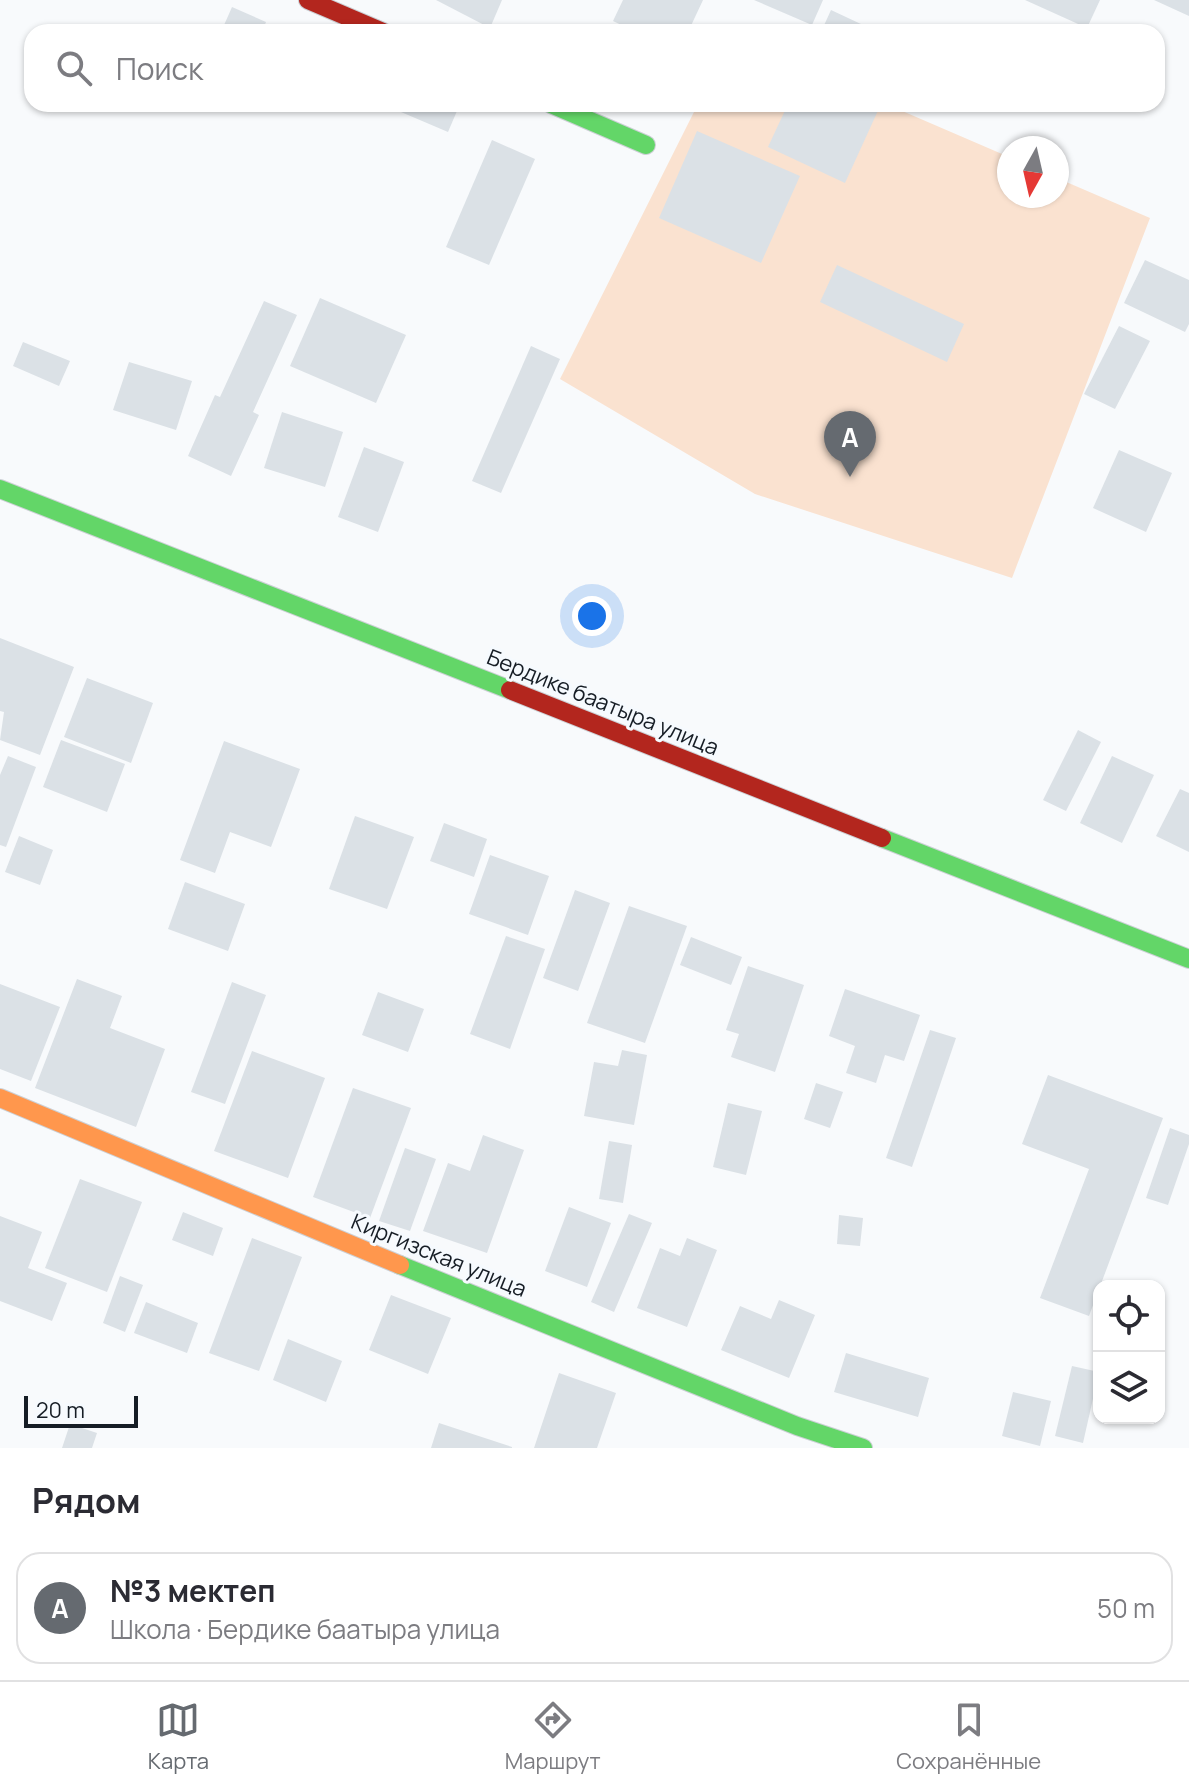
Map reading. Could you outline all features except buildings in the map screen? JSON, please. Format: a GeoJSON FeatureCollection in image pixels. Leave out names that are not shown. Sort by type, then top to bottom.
{"type":"FeatureCollection","features":[{"type":"Feature","properties":{"kind":"street"},"geometry":{"type":"LineString","coordinates":[[308,0],[364,24]]}},
{"type":"Feature","properties":{"kind":"street"},"geometry":{"type":"LineString","coordinates":[[570,112],[646,145]]}},
{"type":"Feature","properties":{"kind":"street","name":"Бердике баатыра улица"},"geometry":{"type":"LineString","coordinates":[[0,489],[1189,959]]}},
{"type":"Feature","properties":{"kind":"street","name":"Киргизская улица"},"geometry":{"type":"LineString","coordinates":[[0,1098],[224,1194],[797,1426],[863,1448]]}},
{"type":"Feature","properties":{"kind":"shaded area"},"geometry":{"type":"Polygon","coordinates":[[[694,112],[905,112],[997,152],[997,208],[1069,208],[1069,183],[1150,218],[1012,578],[755,494],[560,379],[694,112]]]}},
{"type":"Feature","properties":{"kind":"traffic: fast"},"geometry":{"type":"LineString","coordinates":[[570,112],[646,145]]}},
{"type":"Feature","properties":{"kind":"traffic: fast"},"geometry":{"type":"LineString","coordinates":[[0,489],[510,690]]}},
{"type":"Feature","properties":{"kind":"traffic: fast"},"geometry":{"type":"LineString","coordinates":[[882,838],[1189,959]]}},
{"type":"Feature","properties":{"kind":"traffic: fast"},"geometry":{"type":"LineString","coordinates":[[400,1265],[797,1426],[863,1448]]}},
{"type":"Feature","properties":{"kind":"traffic: slow"},"geometry":{"type":"LineString","coordinates":[[0,1098],[400,1265]]}},
{"type":"Feature","properties":{"kind":"traffic: jam"},"geometry":{"type":"LineString","coordinates":[[308,0],[364,24]]}},
{"type":"Feature","properties":{"kind":"traffic: jam"},"geometry":{"type":"LineString","coordinates":[[510,690],[882,838]]}},
{"type":"Feature","properties":{"kind":"place","name":"№3 мектеп"},"geometry":{"type":"Point","coordinates":[850,477]}}]}
